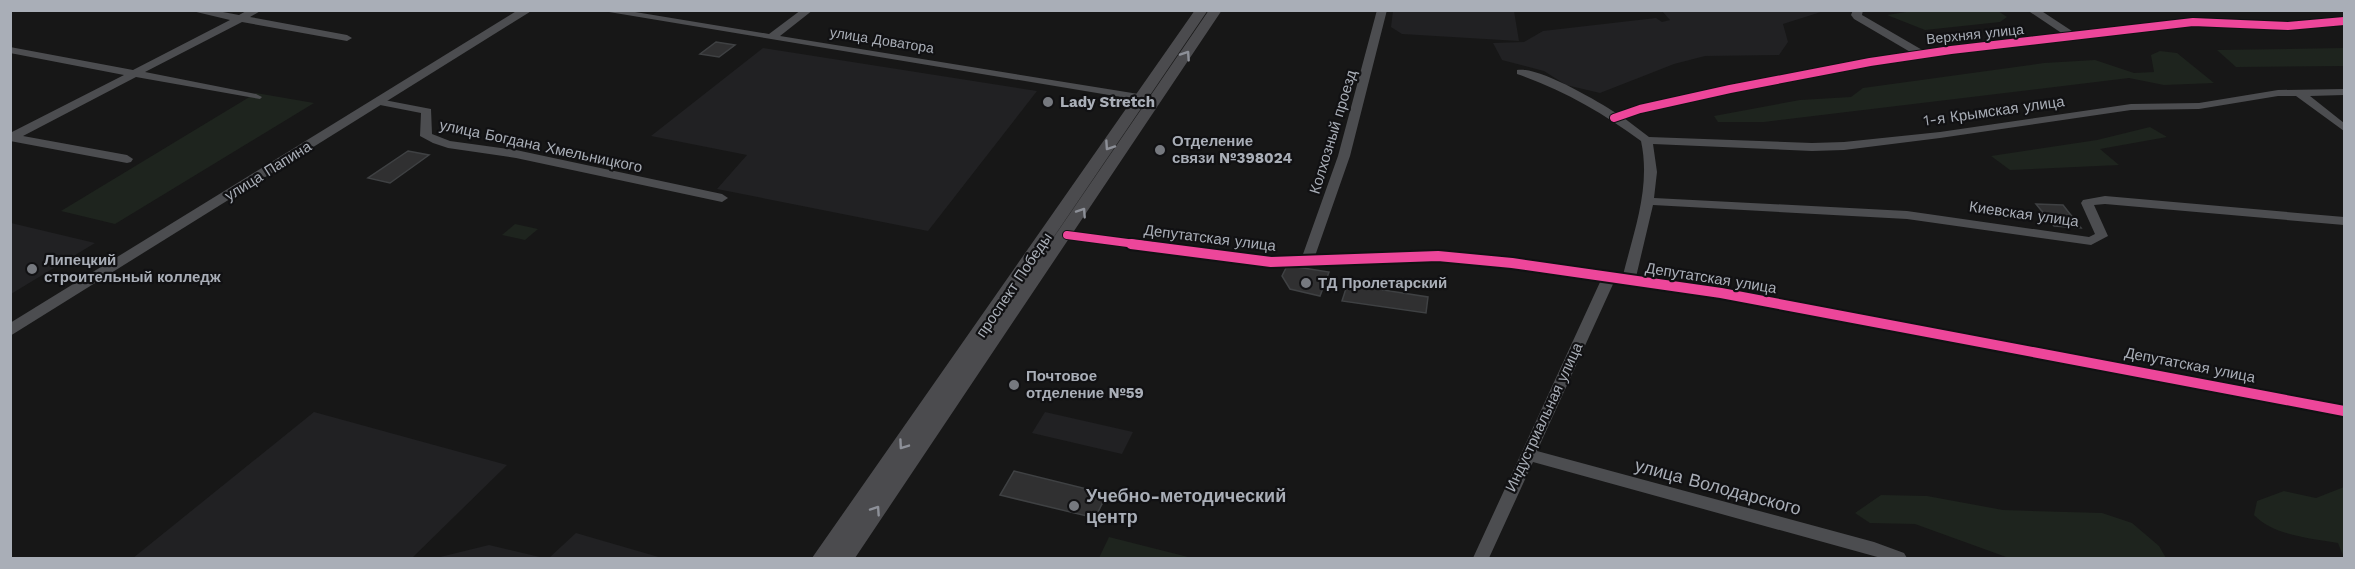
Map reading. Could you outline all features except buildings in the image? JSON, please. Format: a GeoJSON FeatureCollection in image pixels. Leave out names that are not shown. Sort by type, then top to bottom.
{"type":"FeatureCollection","features":[{"type":"Feature","properties":{"kind":"main road","name":"проспект Победы"},"geometry":{"type":"LineString","coordinates":[[843,558],[1066,235],[1202,10]]}},
{"type":"Feature","properties":{"kind":"main road","name":"проспект Победы"},"geometry":{"type":"LineString","coordinates":[[823,558],[1149,99],[1216,10]]}},
{"type":"Feature","properties":{"kind":"street"},"geometry":{"type":"LineString","coordinates":[[193,10],[347,38]]}},
{"type":"Feature","properties":{"kind":"street"},"geometry":{"type":"LineString","coordinates":[[11,137],[257,10]]}},
{"type":"Feature","properties":{"kind":"street","name":"улица Папина"},"geometry":{"type":"LineString","coordinates":[[10,331],[526,10]]}},
{"type":"Feature","properties":{"kind":"street","name":"улица Доватора"},"geometry":{"type":"LineString","coordinates":[[603,10],[1149,99]]}},
{"type":"Feature","properties":{"kind":"street"},"geometry":{"type":"LineString","coordinates":[[772,38],[808,10]]}},
{"type":"Feature","properties":{"kind":"street","name":"Колхозный проезд"},"geometry":{"type":"LineString","coordinates":[[1307,260],[1344,156],[1382,10]]}},
{"type":"Feature","properties":{"kind":"street"},"geometry":{"type":"LineString","coordinates":[[1858,10],[1856,12],[1858,17],[1922,54]]}},
{"type":"Feature","properties":{"kind":"street"},"geometry":{"type":"LineString","coordinates":[[2032,10],[2073,36]]}},
{"type":"Feature","properties":{"kind":"street"},"geometry":{"type":"LineString","coordinates":[[2193,22],[2196,10]]}},
{"type":"Feature","properties":{"kind":"street","name":"Верхняя улица"},"geometry":{"type":"LineString","coordinates":[[1614,118],[1640,109],[1720,91],[1922,54],[2193,22],[2288,26],[2344,21]]}},
{"type":"Feature","properties":{"kind":"street"},"geometry":{"type":"LineString","coordinates":[[10,50],[256,97]]}},
{"type":"Feature","properties":{"kind":"street"},"geometry":{"type":"LineString","coordinates":[[1521,72],[1543,79],[1572,93],[1646,140],[1651,153],[1647,201],[1628,280]]}},
{"type":"Feature","properties":{"kind":"street"},"geometry":{"type":"LineString","coordinates":[[2298,92],[2344,128]]}},
{"type":"Feature","properties":{"kind":"street","name":"1-я Крымская улица"},"geometry":{"type":"LineString","coordinates":[[1646,140],[1812,147],[1844,146],[1940,135],[2131,107],[2199,106],[2278,93],[2344,92]]}},
{"type":"Feature","properties":{"kind":"street","name":"улица Богдана Хмельницкого"},"geometry":{"type":"LineString","coordinates":[[379,102],[427,111],[426,136],[440,143],[513,153],[578,169],[722,198]]}},
{"type":"Feature","properties":{"kind":"street"},"geometry":{"type":"LineString","coordinates":[[11,137],[127,159]]}},
{"type":"Feature","properties":{"kind":"street","name":"Киевская улица"},"geometry":{"type":"LineString","coordinates":[[1647,201],[1907,215],[2091,241],[2102,236],[2087,203],[2105,200],[2344,221]]}},
{"type":"Feature","properties":{"kind":"street","name":"Депутатская улица"},"geometry":{"type":"LineString","coordinates":[[1066,235],[1271,262],[1438,256],[1512,263],[1721,293],[2344,411]]}},
{"type":"Feature","properties":{"kind":"street","name":"Индустриальная улица"},"geometry":{"type":"LineString","coordinates":[[1481,558],[1609,277]]}},
{"type":"Feature","properties":{"kind":"street","name":"улица Володарского"},"geometry":{"type":"LineString","coordinates":[[1527,454],[1582,471],[1874,549],[1898,558]]}},
{"type":"Feature","properties":{"kind":"shaded area"},"geometry":{"type":"Polygon","coordinates":[[[1919,10],[1998,11],[2007,17],[2000,22],[1925,30],[1887,15],[1919,10]]]}},
{"type":"Feature","properties":{"kind":"shaded area"},"geometry":{"type":"Polygon","coordinates":[[[1393,11],[1514,11],[1519,41],[1402,34],[1391,27],[1393,11]]]}},
{"type":"Feature","properties":{"kind":"shaded area"},"geometry":{"type":"Polygon","coordinates":[[[1662,11],[1824,11],[1783,24],[1788,42],[1779,55],[1705,56],[1674,64],[1600,93],[1566,85],[1544,71],[1502,60],[1493,43],[1524,42],[1543,31],[1656,18],[1662,22],[1670,20],[1662,11]]]}},
{"type":"Feature","properties":{"kind":"shaded area"},"geometry":{"type":"Polygon","coordinates":[[[763,48],[1037,91],[928,231],[717,189],[747,155],[651,136],[763,48]]]}},
{"type":"Feature","properties":{"kind":"shaded area"},"geometry":{"type":"Polygon","coordinates":[[[2344,48],[2344,66],[2236,67],[2217,50],[2344,48]]]}},
{"type":"Feature","properties":{"kind":"shaded area"},"geometry":{"type":"Polygon","coordinates":[[[2160,51],[2177,53],[2214,83],[2164,85],[2129,78],[1764,122],[1718,122],[1714,116],[1800,100],[1851,97],[1863,88],[2044,63],[2095,60],[2134,73],[2154,72],[2151,55],[2160,51]]]}},
{"type":"Feature","properties":{"kind":"shaded area"},"geometry":{"type":"Polygon","coordinates":[[[256,93],[314,103],[115,224],[61,211],[256,93]]]}},
{"type":"Feature","properties":{"kind":"shaded area"},"geometry":{"type":"Polygon","coordinates":[[[2150,127],[2167,137],[2100,149],[2119,165],[2010,170],[1991,156],[2097,140],[2150,127]]]}},
{"type":"Feature","properties":{"kind":"shaded area","name":"Липецкий строительный колледж"},"geometry":{"type":"Polygon","coordinates":[[[11,223],[95,243],[11,294],[11,223]]]}},
{"type":"Feature","properties":{"kind":"shaded area"},"geometry":{"type":"Polygon","coordinates":[[[515,224],[538,229],[525,240],[502,235],[515,224]]]}},
{"type":"Feature","properties":{"kind":"shaded area"},"geometry":{"type":"Polygon","coordinates":[[[314,412],[507,465],[412,558],[133,558],[314,412]]]}},
{"type":"Feature","properties":{"kind":"shaded area"},"geometry":{"type":"Polygon","coordinates":[[[1045,412],[1133,432],[1122,454],[1032,433],[1045,412]]]}},
{"type":"Feature","properties":{"kind":"shaded area"},"geometry":{"type":"Polygon","coordinates":[[[2344,487],[2344,558],[2338,543],[2282,532],[2262,522],[2254,515],[2257,501],[2284,491],[2316,498],[2344,487]]]}},
{"type":"Feature","properties":{"kind":"shaded area"},"geometry":{"type":"Polygon","coordinates":[[[1881,495],[1927,496],[2003,510],[2102,513],[2132,523],[2159,546],[2166,558],[2009,558],[1915,524],[1870,523],[1855,513],[1881,495]]]}},
{"type":"Feature","properties":{"kind":"shaded area"},"geometry":{"type":"Polygon","coordinates":[[[576,533],[662,558],[549,558],[576,533]]]}},
{"type":"Feature","properties":{"kind":"shaded area"},"geometry":{"type":"Polygon","coordinates":[[[1109,537],[1192,558],[1099,558],[1109,537]]]}},
{"type":"Feature","properties":{"kind":"shaded area"},"geometry":{"type":"Polygon","coordinates":[[[489,545],[544,558],[436,558],[489,545]]]}},
{"type":"Feature","properties":{"kind":"cycle path"},"geometry":{"type":"LineString","coordinates":[[1614,118],[1640,109],[1730,89],[1870,62],[1951,50],[2193,22],[2288,26],[2344,21]]}},
{"type":"Feature","properties":{"kind":"cycle path"},"geometry":{"type":"LineString","coordinates":[[1067,235],[1271,262],[1438,256],[1512,263],[1721,293],[2344,411]]}},
{"type":"Feature","properties":{"kind":"place","name":"Lady Stretch"},"geometry":{"type":"Point","coordinates":[1048,102]}},
{"type":"Feature","properties":{"kind":"place","name":"Отделение связи №398024"},"geometry":{"type":"Point","coordinates":[1160,150]}},
{"type":"Feature","properties":{"kind":"place","name":"Липецкий строительный колледж"},"geometry":{"type":"Point","coordinates":[32,269]}},
{"type":"Feature","properties":{"kind":"place","name":"ТД Пролетарский"},"geometry":{"type":"Point","coordinates":[1306,283]}},
{"type":"Feature","properties":{"kind":"place","name":"Почтовое отделение №59"},"geometry":{"type":"Point","coordinates":[1014,385]}},
{"type":"Feature","properties":{"kind":"place","name":"Учебно-методический центр"},"geometry":{"type":"Point","coordinates":[1074,506]}}]}
